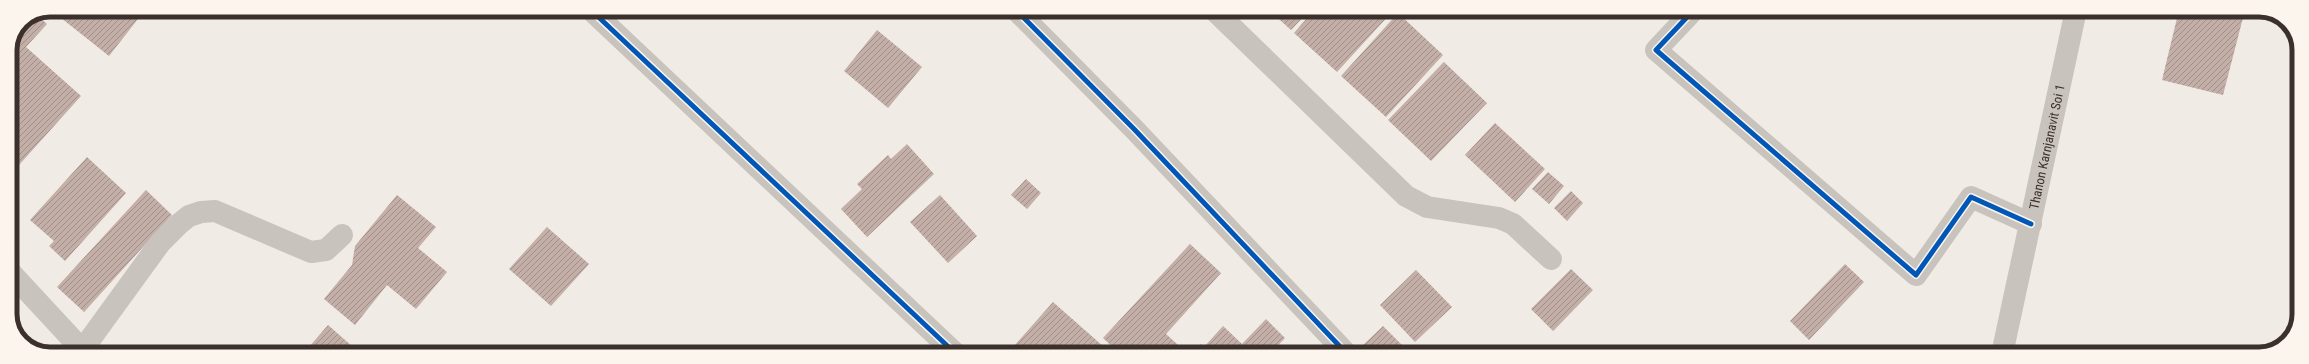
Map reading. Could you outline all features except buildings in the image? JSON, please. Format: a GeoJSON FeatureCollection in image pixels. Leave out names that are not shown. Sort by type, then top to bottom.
{"type":"FeatureCollection","features":[{"type":"Feature","properties":{"kind":"street"},"geometry":{"type":"LineString","coordinates":[[598,17],[949,347]]}},
{"type":"Feature","properties":{"kind":"street"},"geometry":{"type":"LineString","coordinates":[[1023,17],[1134,129],[1340,347]]}},
{"type":"Feature","properties":{"kind":"street"},"geometry":{"type":"LineString","coordinates":[[1221,17],[1406,196],[1427,207],[1498,218],[1513,224],[1551,258]]}},
{"type":"Feature","properties":{"kind":"street"},"geometry":{"type":"LineString","coordinates":[[1687,17],[1656,50],[1916,276],[1971,197],[2031,224]]}},
{"type":"Feature","properties":{"kind":"street","name":"Thanon Karnjanavit Soi 1"},"geometry":{"type":"LineString","coordinates":[[2004,347],[2075,17]]}},
{"type":"Feature","properties":{"kind":"street"},"geometry":{"type":"LineString","coordinates":[[87,347],[160,243],[189,216],[201,212],[215,211],[311,252],[326,250],[342,235]]}},
{"type":"Feature","properties":{"kind":"street"},"geometry":{"type":"LineString","coordinates":[[17,279],[80,347]]}},
{"type":"Feature","properties":{"kind":"cycle path"},"geometry":{"type":"LineString","coordinates":[[598,17],[949,347]]}},
{"type":"Feature","properties":{"kind":"cycle path"},"geometry":{"type":"LineString","coordinates":[[1023,17],[1134,129],[1340,347]]}},
{"type":"Feature","properties":{"kind":"cycle path"},"geometry":{"type":"LineString","coordinates":[[1687,17],[1656,50],[1916,275],[1971,197],[2031,224]]}}]}
